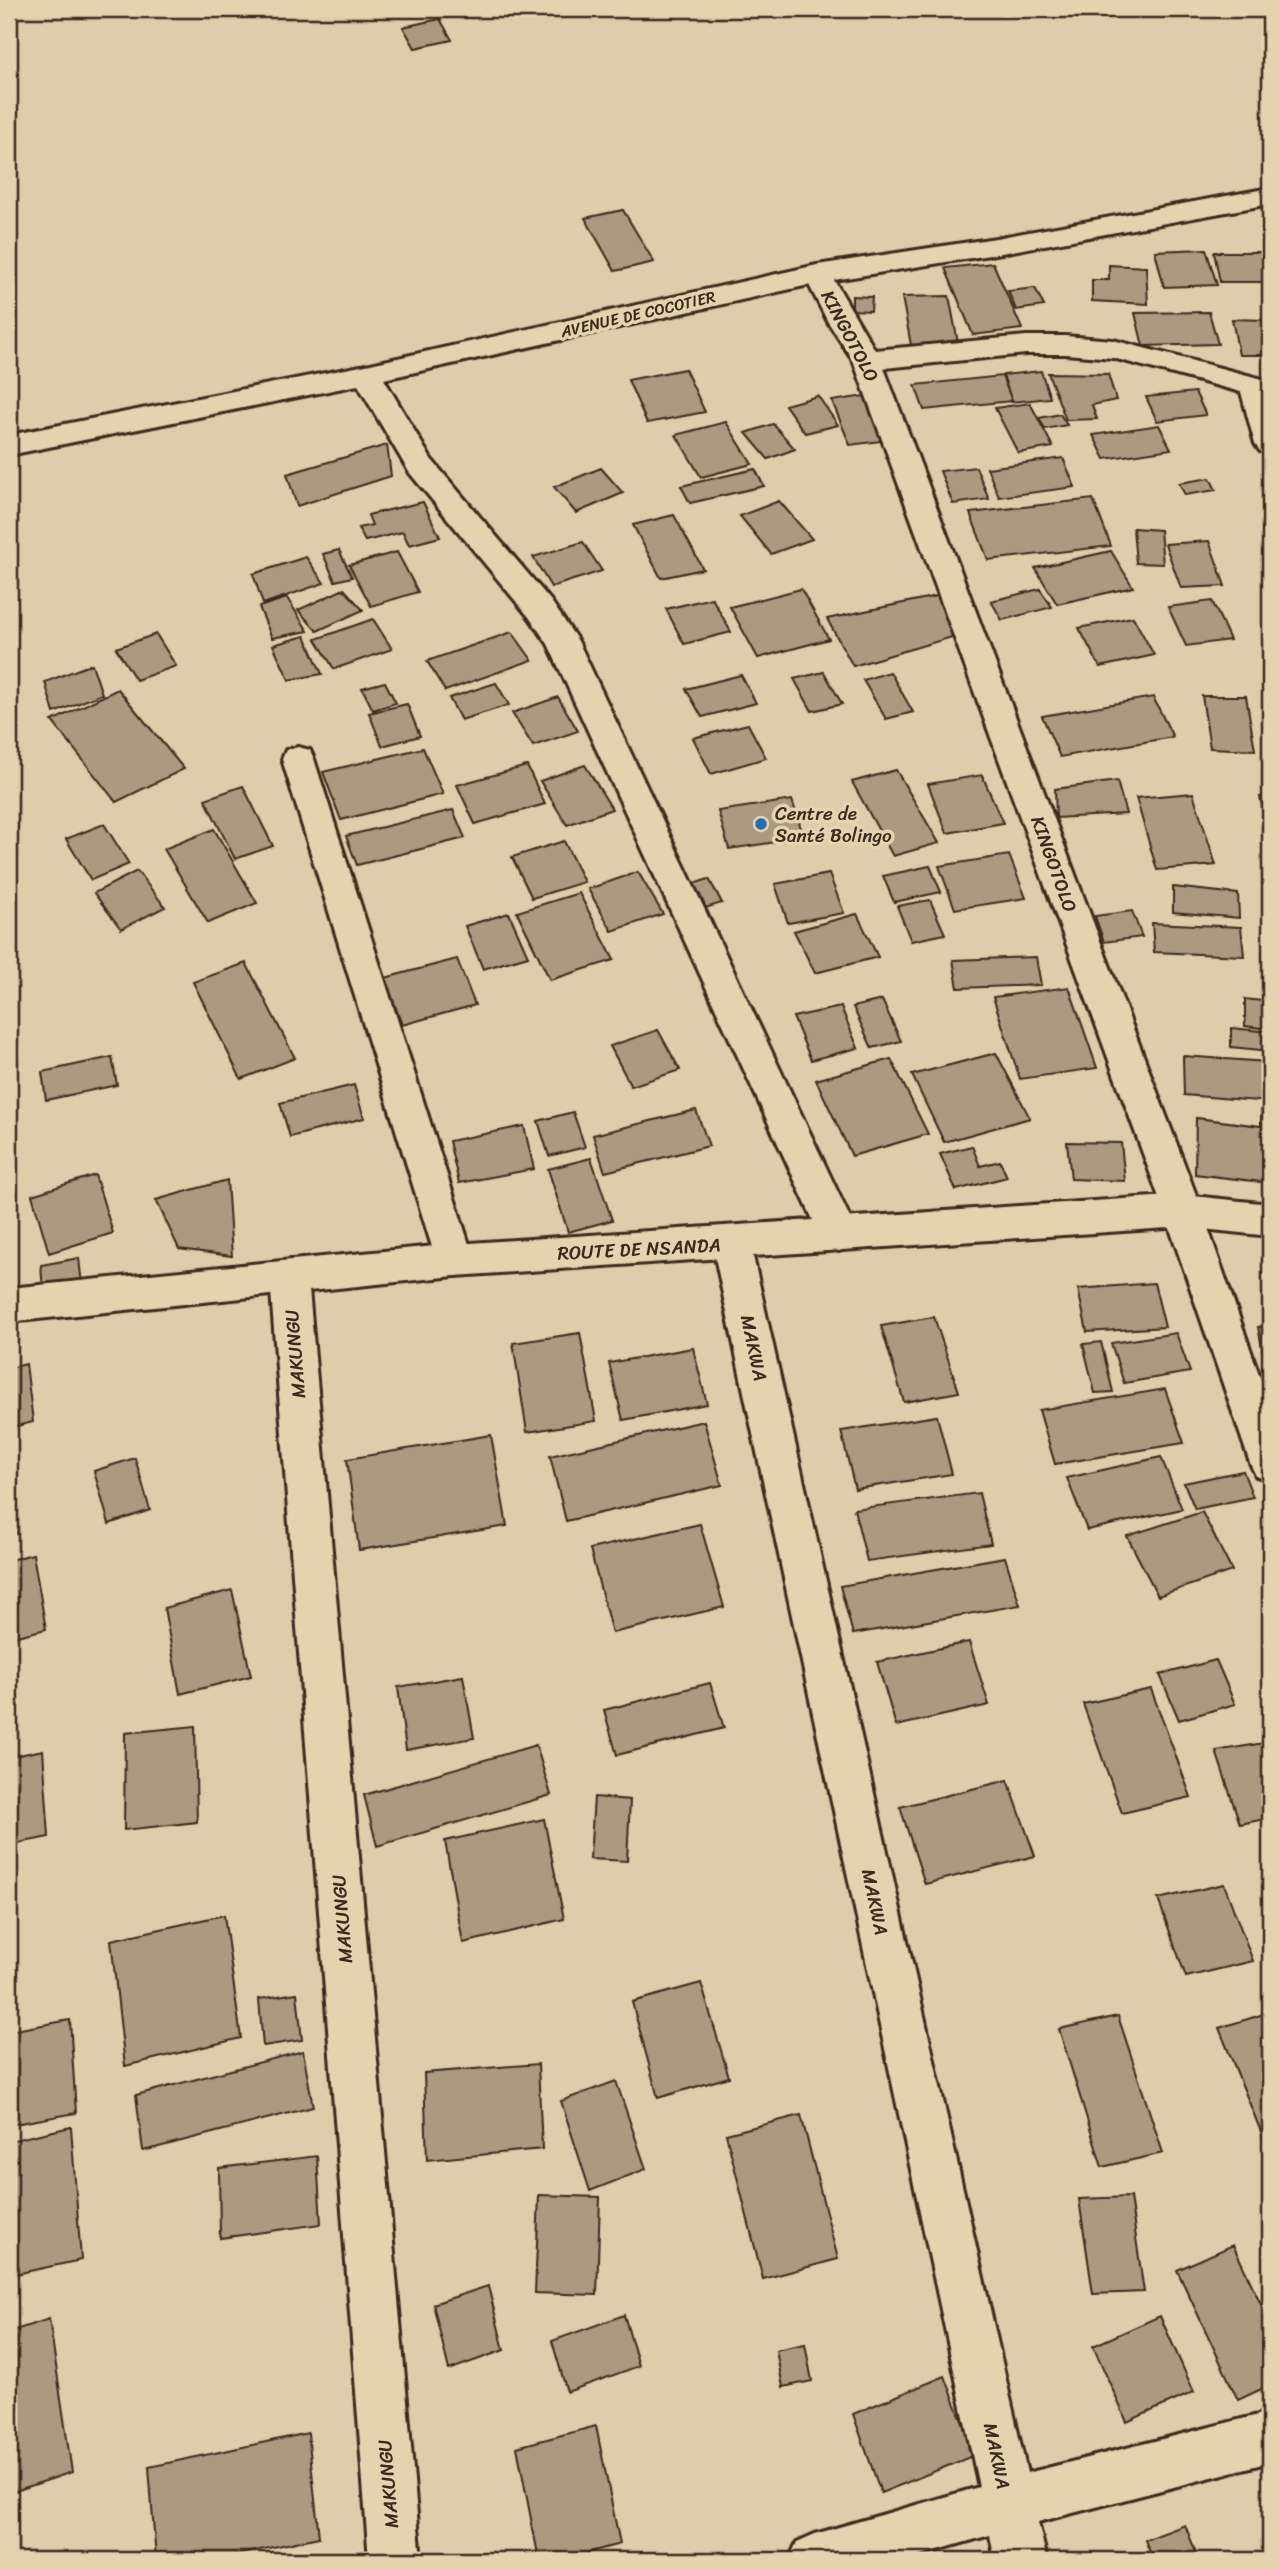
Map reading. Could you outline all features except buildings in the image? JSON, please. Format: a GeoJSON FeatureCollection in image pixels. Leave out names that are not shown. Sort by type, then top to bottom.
{"type":"FeatureCollection","features":[{"type":"Feature","properties":{"kind":"street","name":"AVENUE DE COCOTIER"},"geometry":{"type":"LineString","coordinates":[[9,445],[366,374],[817,274],[996,246],[1270,195]]}},
{"type":"Feature","properties":{"kind":"street","name":"KINGOTOLO"},"geometry":{"type":"LineString","coordinates":[[817,274],[842,322],[867,360],[1183,1211],[1270,1463]]}},
{"type":"Feature","properties":{"kind":"street"},"geometry":{"type":"LineString","coordinates":[[867,360],[1026,345],[1112,349],[1262,388],[1270,444]]}},
{"type":"Feature","properties":{"kind":"street"},"geometry":{"type":"LineString","coordinates":[[366,374],[420,465],[540,609],[562,641],[839,1235]]}},
{"type":"Feature","properties":{"kind":"street"},"geometry":{"type":"LineString","coordinates":[[298,759],[455,1260]]}},
{"type":"Feature","properties":{"kind":"street","name":"ROUTE DE NSANDA"},"geometry":{"type":"LineString","coordinates":[[9,1305],[455,1260],[1183,1211],[1270,1220]]}},
{"type":"Feature","properties":{"kind":"street","name":"MAKWA"},"geometry":{"type":"LineString","coordinates":[[731,1243],[1021,2560]]}},
{"type":"Feature","properties":{"kind":"street","name":"MAKUNGU"},"geometry":{"type":"LineString","coordinates":[[289,1278],[394,2560]]}},
{"type":"Feature","properties":{"kind":"street"},"geometry":{"type":"LineString","coordinates":[[815,2560],[1008,2504],[1270,2437]]}},
{"type":"Feature","properties":{"kind":"place","name":"Centre de Santé Bolingo"},"geometry":{"type":"Point","coordinates":[761,824]}}]}
